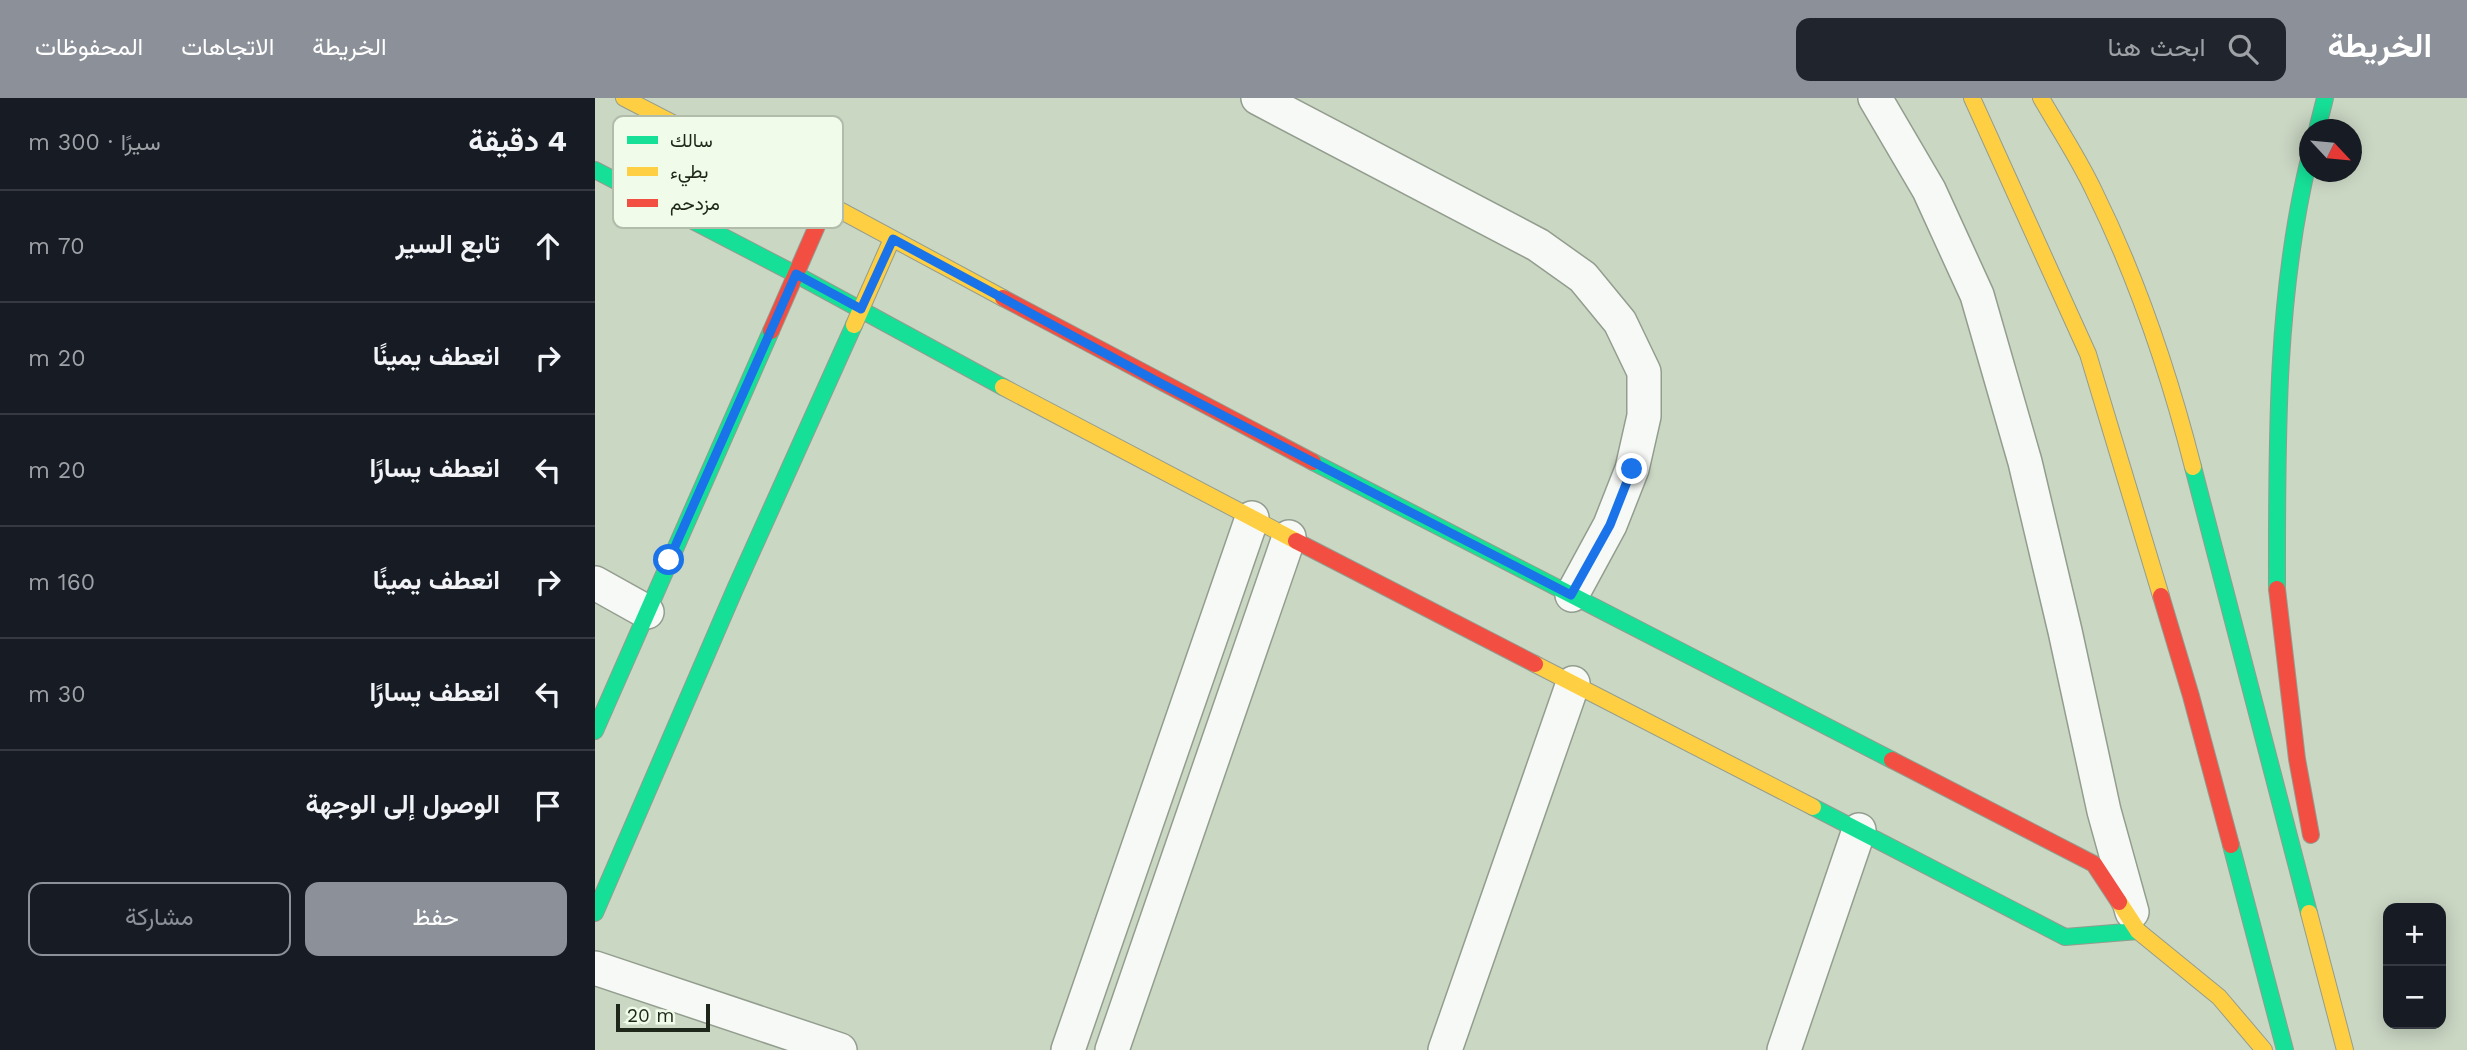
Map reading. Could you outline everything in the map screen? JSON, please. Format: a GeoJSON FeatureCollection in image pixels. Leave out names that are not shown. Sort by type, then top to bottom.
{"type":"FeatureCollection","features":[{"type":"Feature","properties":{"kind":"main road"},"geometry":{"type":"LineString","coordinates":[[625,98],[660,116]]}},
{"type":"Feature","properties":{"kind":"main road"},"geometry":{"type":"LineString","coordinates":[[1972,98],[2088,354],[2191,696],[2285,1050]]}},
{"type":"Feature","properties":{"kind":"main road"},"geometry":{"type":"LineString","coordinates":[[2041,98],[2094,190],[2144,306],[2182,423],[2239,651],[2345,1050]]}},
{"type":"Feature","properties":{"kind":"main road"},"geometry":{"type":"LineString","coordinates":[[2320,119],[2325,98]]}},
{"type":"Feature","properties":{"kind":"main road"},"geometry":{"type":"LineString","coordinates":[[595,170],[613,179]]}},
{"type":"Feature","properties":{"kind":"main road"},"geometry":{"type":"LineString","coordinates":[[2303,182],[2286,298],[2277,453],[2277,589],[2297,759],[2314,852]]}},
{"type":"Feature","properties":{"kind":"main road"},"geometry":{"type":"LineString","coordinates":[[843,212],[1160,383],[2094,864],[2138,931],[2219,997],[2264,1050]]}},
{"type":"Feature","properties":{"kind":"main road"},"geometry":{"type":"LineString","coordinates":[[707,228],[1124,452],[2065,937],[2138,931]]}},
{"type":"Feature","properties":{"kind":"main road"},"geometry":{"type":"LineString","coordinates":[[595,731],[816,228]]}},
{"type":"Feature","properties":{"kind":"main road"},"geometry":{"type":"LineString","coordinates":[[595,913],[893,239]]}},
{"type":"Feature","properties":{"kind":"main road"},"geometry":{"type":"LineString","coordinates":[[2324,905],[2350,1050]]}},
{"type":"Feature","properties":{"kind":"street"},"geometry":{"type":"LineString","coordinates":[[1258,98],[1538,245],[1583,277],[1620,322],[1644,372],[1644,416],[1632,469],[1610,525],[1571,595]]}},
{"type":"Feature","properties":{"kind":"street"},"geometry":{"type":"LineString","coordinates":[[1875,98],[1929,190],[1977,295],[2025,461],[2104,811],[2138,931]]}},
{"type":"Feature","properties":{"kind":"street"},"geometry":{"type":"LineString","coordinates":[[1068,1050],[1252,518]]}},
{"type":"Feature","properties":{"kind":"street"},"geometry":{"type":"LineString","coordinates":[[1112,1050],[1289,537]]}},
{"type":"Feature","properties":{"kind":"street"},"geometry":{"type":"LineString","coordinates":[[595,583],[647,612]]}},
{"type":"Feature","properties":{"kind":"street"},"geometry":{"type":"LineString","coordinates":[[1445,1050],[1573,683]]}},
{"type":"Feature","properties":{"kind":"street"},"geometry":{"type":"LineString","coordinates":[[1784,1050],[1859,830]]}},
{"type":"Feature","properties":{"kind":"street"},"geometry":{"type":"LineString","coordinates":[[595,968],[839,1050]]}},
{"type":"Feature","properties":{"kind":"traffic: fast"},"geometry":{"type":"LineString","coordinates":[[2320,119],[2325,98]]}},
{"type":"Feature","properties":{"kind":"traffic: fast"},"geometry":{"type":"LineString","coordinates":[[595,170],[613,179]]}},
{"type":"Feature","properties":{"kind":"traffic: fast"},"geometry":{"type":"LineString","coordinates":[[2277,589],[2280,373],[2290,265],[2304,182]]}},
{"type":"Feature","properties":{"kind":"traffic: fast"},"geometry":{"type":"LineString","coordinates":[[707,228],[1003,387]]}},
{"type":"Feature","properties":{"kind":"traffic: fast"},"geometry":{"type":"LineString","coordinates":[[595,913],[735,589],[854,325]]}},
{"type":"Feature","properties":{"kind":"traffic: fast"},"geometry":{"type":"LineString","coordinates":[[595,731],[771,331]]}},
{"type":"Feature","properties":{"kind":"traffic: fast"},"geometry":{"type":"LineString","coordinates":[[1313,462],[1892,760]]}},
{"type":"Feature","properties":{"kind":"traffic: fast"},"geometry":{"type":"LineString","coordinates":[[2193,467],[2309,913]]}},
{"type":"Feature","properties":{"kind":"traffic: fast"},"geometry":{"type":"LineString","coordinates":[[1813,807],[2065,937],[2138,931]]}},
{"type":"Feature","properties":{"kind":"traffic: fast"},"geometry":{"type":"LineString","coordinates":[[2231,845],[2285,1050]]}},
{"type":"Feature","properties":{"kind":"traffic: slow"},"geometry":{"type":"LineString","coordinates":[[624,98],[659,116]]}},
{"type":"Feature","properties":{"kind":"traffic: slow"},"geometry":{"type":"LineString","coordinates":[[1972,98],[2088,354],[2161,596]]}},
{"type":"Feature","properties":{"kind":"traffic: slow"},"geometry":{"type":"LineString","coordinates":[[2041,98],[2088,179],[2110,224],[2162,361],[2193,467]]}},
{"type":"Feature","properties":{"kind":"traffic: slow"},"geometry":{"type":"LineString","coordinates":[[843,212],[1003,298]]}},
{"type":"Feature","properties":{"kind":"traffic: slow"},"geometry":{"type":"LineString","coordinates":[[854,325],[892,239]]}},
{"type":"Feature","properties":{"kind":"traffic: slow"},"geometry":{"type":"LineString","coordinates":[[1003,387],[1296,541]]}},
{"type":"Feature","properties":{"kind":"traffic: slow"},"geometry":{"type":"LineString","coordinates":[[1535,664],[1813,807]]}},
{"type":"Feature","properties":{"kind":"traffic: slow"},"geometry":{"type":"LineString","coordinates":[[2119,902],[2138,931],[2219,997],[2264,1050]]}},
{"type":"Feature","properties":{"kind":"traffic: slow"},"geometry":{"type":"LineString","coordinates":[[2309,913],[2345,1050]]}},
{"type":"Feature","properties":{"kind":"traffic: jam"},"geometry":{"type":"LineString","coordinates":[[771,331],[816,228]]}},
{"type":"Feature","properties":{"kind":"traffic: jam"},"geometry":{"type":"LineString","coordinates":[[1003,298],[1313,462]]}},
{"type":"Feature","properties":{"kind":"traffic: jam"},"geometry":{"type":"LineString","coordinates":[[1296,541],[1535,664]]}},
{"type":"Feature","properties":{"kind":"traffic: jam"},"geometry":{"type":"LineString","coordinates":[[2277,589],[2297,759],[2311,835]]}},
{"type":"Feature","properties":{"kind":"traffic: jam"},"geometry":{"type":"LineString","coordinates":[[2161,596],[2231,845]]}},
{"type":"Feature","properties":{"kind":"traffic: jam"},"geometry":{"type":"LineString","coordinates":[[1892,760],[2094,864],[2119,902]]}},
{"type":"Feature","properties":{"kind":"route"},"geometry":{"type":"LineString","coordinates":[[669,560],[796,274],[861,309],[893,239],[1160,383],[1571,595],[1610,525],[1632,469]]}}]}
